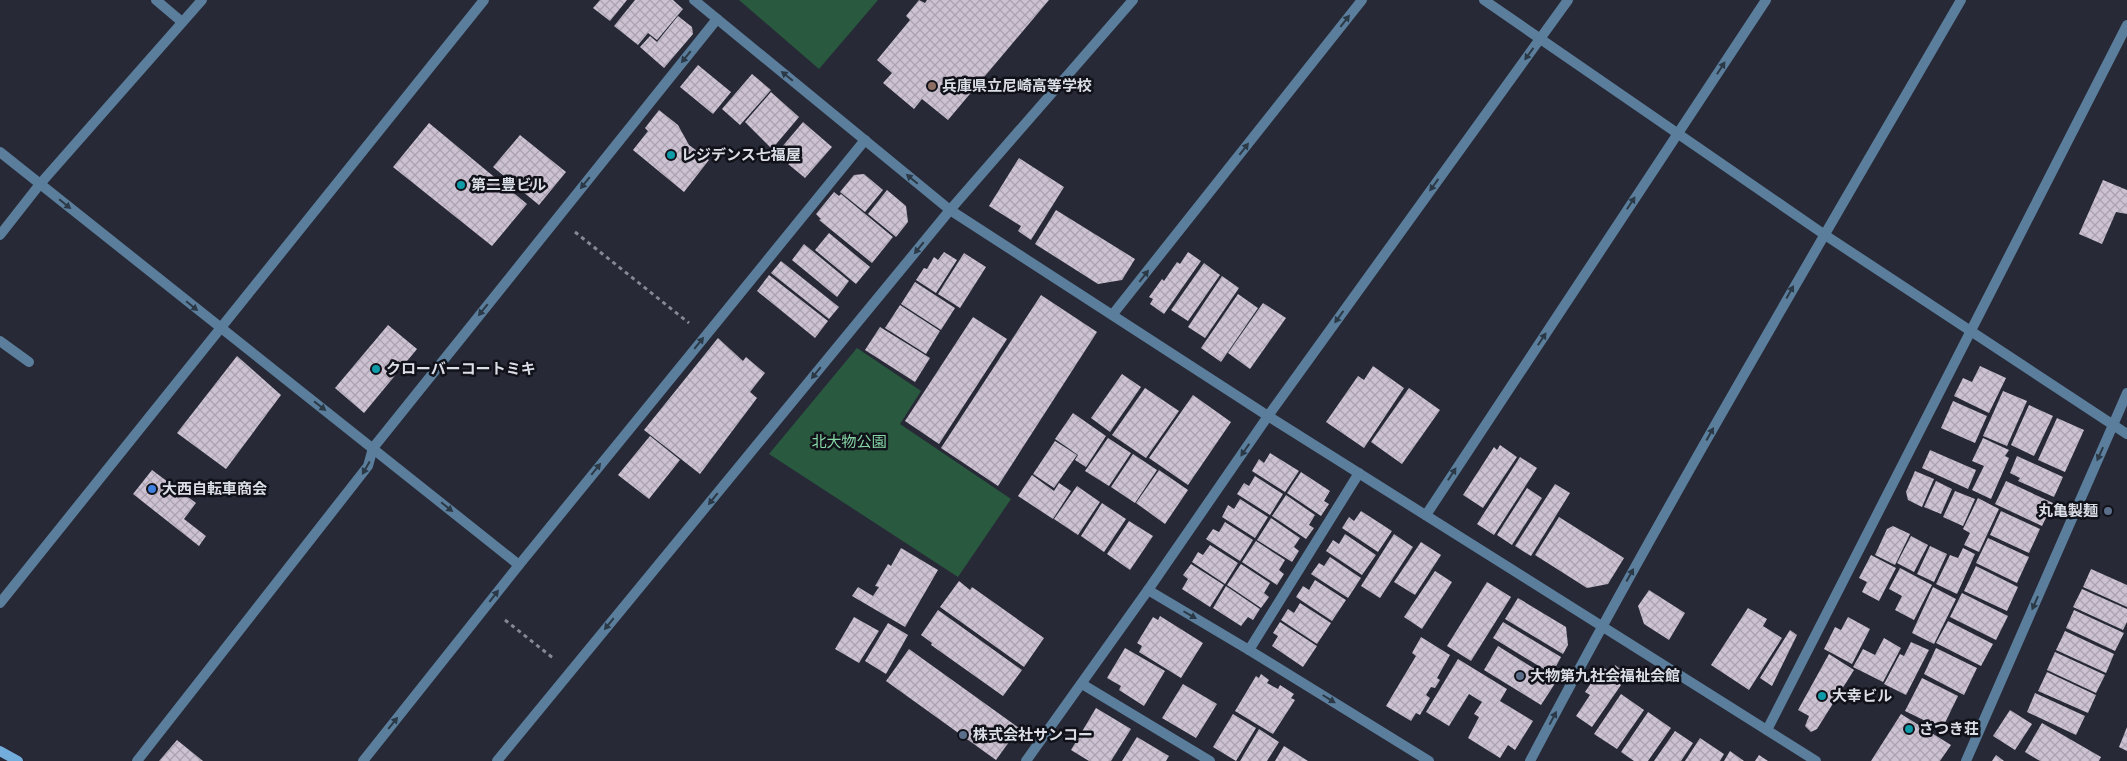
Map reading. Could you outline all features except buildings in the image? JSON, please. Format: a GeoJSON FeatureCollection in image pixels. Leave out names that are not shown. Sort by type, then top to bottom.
{"type":"FeatureCollection","features":[{"type":"Feature","properties":{"kind":"street"},"geometry":{"type":"LineString","coordinates":[[156,0],[182,22]]}},
{"type":"Feature","properties":{"kind":"street"},"geometry":{"type":"LineString","coordinates":[[0,235],[40,184],[202,0]]}},
{"type":"Feature","properties":{"kind":"street"},"geometry":{"type":"LineString","coordinates":[[0,603],[484,0]]}},
{"type":"Feature","properties":{"kind":"street"},"geometry":{"type":"LineString","coordinates":[[694,0],[950,210],[1268,416],[1816,761]]}},
{"type":"Feature","properties":{"kind":"street"},"geometry":{"type":"LineString","coordinates":[[497,761],[950,210],[1133,0]]}},
{"type":"Feature","properties":{"kind":"street"},"geometry":{"type":"LineString","coordinates":[[1113,314],[1362,0]]}},
{"type":"Feature","properties":{"kind":"street"},"geometry":{"type":"LineString","coordinates":[[1484,0],[1825,235],[2127,434]]}},
{"type":"Feature","properties":{"kind":"street"},"geometry":{"type":"LineString","coordinates":[[1026,761],[1148,590],[1268,416],[1568,0]]}},
{"type":"Feature","properties":{"kind":"street"},"geometry":{"type":"LineString","coordinates":[[1426,515],[1766,0]]}},
{"type":"Feature","properties":{"kind":"street"},"geometry":{"type":"LineString","coordinates":[[1530,761],[1602,625],[1800,275],[1961,0]]}},
{"type":"Feature","properties":{"kind":"street"},"geometry":{"type":"LineString","coordinates":[[137,761],[368,466],[373,448],[717,18]]}},
{"type":"Feature","properties":{"kind":"street"},"geometry":{"type":"LineString","coordinates":[[1767,730],[2127,25]]}},
{"type":"Feature","properties":{"kind":"street"},"geometry":{"type":"LineString","coordinates":[[363,761],[518,565],[865,140]]}},
{"type":"Feature","properties":{"kind":"street"},"geometry":{"type":"LineString","coordinates":[[0,152],[518,565]]}},
{"type":"Feature","properties":{"kind":"street"},"geometry":{"type":"LineString","coordinates":[[0,340],[29,362]]}},
{"type":"Feature","properties":{"kind":"street"},"geometry":{"type":"LineString","coordinates":[[1966,761],[2127,393]]}},
{"type":"Feature","properties":{"kind":"street"},"geometry":{"type":"LineString","coordinates":[[1250,650],[1359,473]]}},
{"type":"Feature","properties":{"kind":"street"},"geometry":{"type":"LineString","coordinates":[[1148,590],[1250,650],[1429,761]]}},
{"type":"Feature","properties":{"kind":"street"},"geometry":{"type":"LineString","coordinates":[[1082,684],[1210,761]]}},
{"type":"Feature","properties":{"kind":"street"},"geometry":{"type":"LineString","coordinates":[[0,751],[18,761]]}},
{"type":"Feature","properties":{"kind":"path"},"geometry":{"type":"LineString","coordinates":[[557,218],[706,336]]}},
{"type":"Feature","properties":{"kind":"path"},"geometry":{"type":"LineString","coordinates":[[487,606],[570,672]]}},
{"type":"Feature","properties":{"kind":"green space"},"geometry":{"type":"Polygon","coordinates":[[[739,0],[878,0],[819,69],[739,0]]]}},
{"type":"Feature","properties":{"kind":"green space","name":"北大物公園"},"geometry":{"type":"Polygon","coordinates":[[[857,348],[921,391],[900,424],[1011,499],[958,577],[769,454],[857,348]]]}},
{"type":"Feature","properties":{"kind":"place","name":"兵庫県立尼崎高等学校"},"geometry":{"type":"Point","coordinates":[932,86]}},
{"type":"Feature","properties":{"kind":"place","name":"レジデンス七福屋"},"geometry":{"type":"Point","coordinates":[671,155]}},
{"type":"Feature","properties":{"kind":"place","name":"第二豊ビル"},"geometry":{"type":"Point","coordinates":[461,185]}},
{"type":"Feature","properties":{"kind":"place","name":"クローバーコートミキ"},"geometry":{"type":"Point","coordinates":[376,369]}},
{"type":"Feature","properties":{"kind":"place","name":"大西自転車商会"},"geometry":{"type":"Point","coordinates":[152,489]}},
{"type":"Feature","properties":{"kind":"place","name":"丸亀製麺"},"geometry":{"type":"Point","coordinates":[2108,511]}},
{"type":"Feature","properties":{"kind":"place","name":"大物第九社会福祉会館"},"geometry":{"type":"Point","coordinates":[1520,676]}},
{"type":"Feature","properties":{"kind":"place","name":"大幸ビル"},"geometry":{"type":"Point","coordinates":[1822,696]}},
{"type":"Feature","properties":{"kind":"place","name":"さつき荘"},"geometry":{"type":"Point","coordinates":[1909,729]}},
{"type":"Feature","properties":{"kind":"place","name":"株式会社サンコー"},"geometry":{"type":"Point","coordinates":[963,735]}}]}
